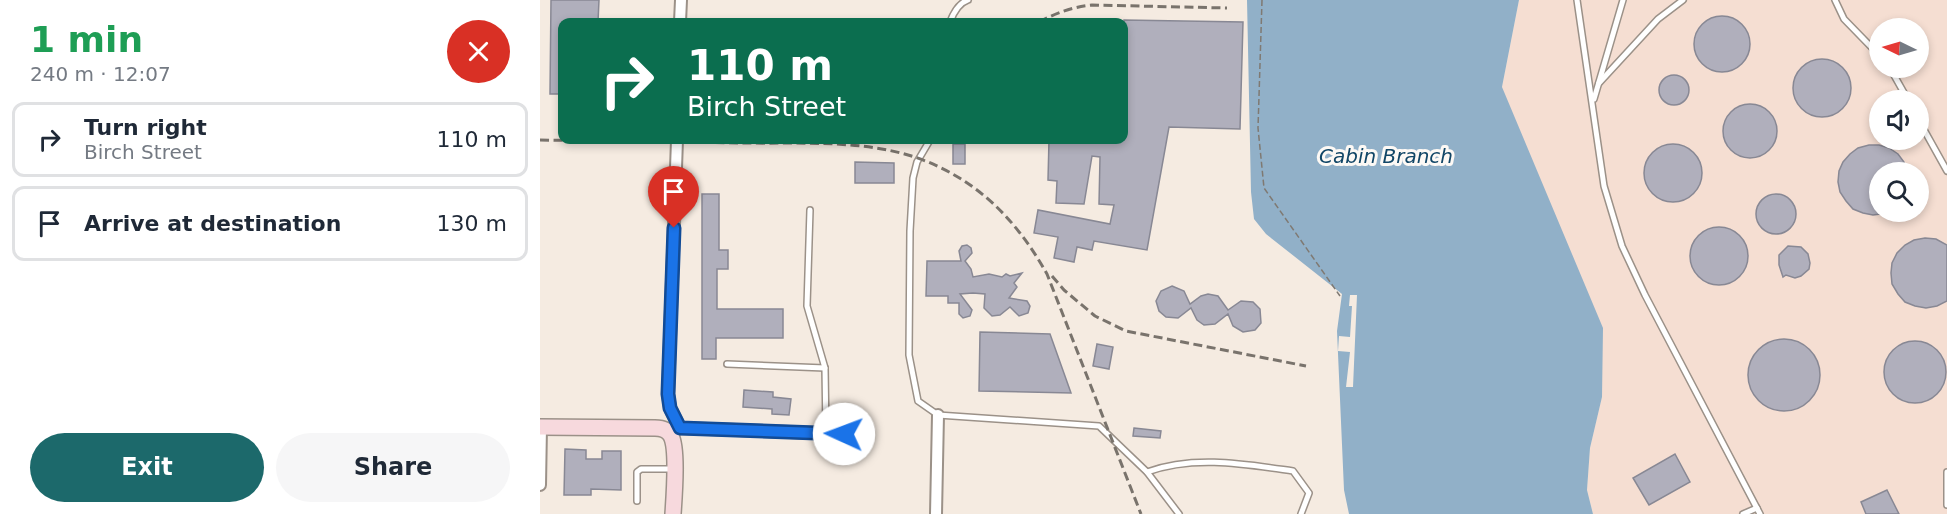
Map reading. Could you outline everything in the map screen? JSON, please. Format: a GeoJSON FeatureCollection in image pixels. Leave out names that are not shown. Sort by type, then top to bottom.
{"type":"FeatureCollection","features":[{"type":"Feature","properties":{"kind":"main road"},"geometry":{"type":"LineString","coordinates":[[541,427],[662,428],[675,431],[674,514]]}},
{"type":"Feature","properties":{"kind":"street"},"geometry":{"type":"LineString","coordinates":[[680,18],[681,0]]}},
{"type":"Feature","properties":{"kind":"street"},"geometry":{"type":"LineString","coordinates":[[677,144],[668,394],[675,431],[844,434]]}},
{"type":"Feature","properties":{"kind":"street"},"geometry":{"type":"LineString","coordinates":[[936,514],[938,416]]}},
{"type":"Feature","properties":{"kind":"street"},"geometry":{"type":"LineString","coordinates":[[540,485],[541,427]]}},
{"type":"Feature","properties":{"kind":"lane"},"geometry":{"type":"LineString","coordinates":[[952,18],[964,1],[968,0]]}},
{"type":"Feature","properties":{"kind":"lane"},"geometry":{"type":"LineString","coordinates":[[1577,0],[1604,186],[1622,246],[1645,295],[1760,514]]}},
{"type":"Feature","properties":{"kind":"lane"},"geometry":{"type":"LineString","coordinates":[[1592,103],[1623,0]]}},
{"type":"Feature","properties":{"kind":"lane"},"geometry":{"type":"LineString","coordinates":[[1599,83],[1658,19],[1683,0]]}},
{"type":"Feature","properties":{"kind":"lane"},"geometry":{"type":"LineString","coordinates":[[1835,0],[1844,19],[1869,45]]}},
{"type":"Feature","properties":{"kind":"lane"},"geometry":{"type":"LineString","coordinates":[[1929,139],[1947,171]]}},
{"type":"Feature","properties":{"kind":"lane"},"geometry":{"type":"LineString","coordinates":[[928,144],[917,162],[913,178],[909,355],[918,401],[938,416],[1099,426],[1147,472],[1179,514]]}},
{"type":"Feature","properties":{"kind":"lane"},"geometry":{"type":"LineString","coordinates":[[810,210],[807,306],[825,368],[826,433]]}},
{"type":"Feature","properties":{"kind":"lane"},"geometry":{"type":"LineString","coordinates":[[727,364],[825,368]]}},
{"type":"Feature","properties":{"kind":"lane"},"geometry":{"type":"LineString","coordinates":[[1147,472],[1198,461],[1293,471],[1309,493],[1300,514]]}},
{"type":"Feature","properties":{"kind":"lane"},"geometry":{"type":"LineString","coordinates":[[637,501],[637,472],[640,469],[674,470]]}},
{"type":"Feature","properties":{"kind":"lane"},"geometry":{"type":"LineString","coordinates":[[1947,472],[1947,505]]}},
{"type":"Feature","properties":{"kind":"lane"},"geometry":{"type":"LineString","coordinates":[[1743,514],[1757,508]]}},
{"type":"Feature","properties":{"kind":"path"},"geometry":{"type":"LineString","coordinates":[[1262,0],[1258,128],[1264,188],[1340,296]]}},
{"type":"Feature","properties":{"kind":"shaded area"},"geometry":{"type":"Polygon","coordinates":[[[1519,0],[1947,0],[1947,514],[1593,514],[1587,490],[1590,448],[1602,397],[1502,87],[1519,0]]]}},
{"type":"Feature","properties":{"kind":"water","name":"Cabin Branch"},"geometry":{"type":"Polygon","coordinates":[[[1247,0],[1519,0],[1502,87],[1603,328],[1602,397],[1590,448],[1587,490],[1593,514],[1349,514],[1344,490],[1337,331],[1342,294],[1266,234],[1254,219],[1251,192],[1247,0]]]}},
{"type":"Feature","properties":{"kind":"pier"},"geometry":{"type":"Polygon","coordinates":[[[1350,295],[1357,295],[1353,387],[1346,387],[1350,352],[1338,351],[1339,336],[1350,337],[1352,306],[1349,306],[1350,295]]]}},
{"type":"Feature","properties":{"kind":"building"},"geometry":{"type":"Polygon","coordinates":[[[551,0],[599,0],[598,18],[558,18],[558,94],[550,94],[551,0]]]}},
{"type":"Feature","properties":{"kind":"building"},"geometry":{"type":"Polygon","coordinates":[[[1722,16],[1733,18],[1742,24],[1748,33],[1750,44],[1748,55],[1742,64],[1733,70],[1722,72],[1711,70],[1702,64],[1696,55],[1694,44],[1696,33],[1702,24],[1711,18],[1722,16]]]}},
{"type":"Feature","properties":{"kind":"building"},"geometry":{"type":"Polygon","coordinates":[[[1128,20],[1243,22],[1240,129],[1169,127],[1147,250],[1094,241],[1092,250],[1077,247],[1074,262],[1054,258],[1058,237],[1034,233],[1038,210],[1110,224],[1114,205],[1099,204],[1100,157],[1092,156],[1084,204],[1056,203],[1057,181],[1048,180],[1049,144],[1128,144],[1128,20]]]}},
{"type":"Feature","properties":{"kind":"building"},"geometry":{"type":"Polygon","coordinates":[[[1822,59],[1833,61],[1846,72],[1851,88],[1849,99],[1838,112],[1822,117],[1811,115],[1798,104],[1793,88],[1795,77],[1806,64],[1822,59]]]}},
{"type":"Feature","properties":{"kind":"building"},"geometry":{"type":"Polygon","coordinates":[[[1674,75],[1680,76],[1688,84],[1688,96],[1680,104],[1674,105],[1668,104],[1660,96],[1659,90],[1660,84],[1668,76],[1674,75]]]}},
{"type":"Feature","properties":{"kind":"building"},"geometry":{"type":"Polygon","coordinates":[[[1745,104],[1755,104],[1765,108],[1773,116],[1777,131],[1773,146],[1765,154],[1755,158],[1745,158],[1735,154],[1727,146],[1723,136],[1723,126],[1727,116],[1735,108],[1745,104]]]}},
{"type":"Feature","properties":{"kind":"building"},"geometry":{"type":"Polygon","coordinates":[[[953,144],[965,144],[965,164],[953,164],[953,144]]]}},
{"type":"Feature","properties":{"kind":"building"},"geometry":{"type":"Polygon","coordinates":[[[1673,144],[1689,149],[1697,157],[1702,173],[1697,189],[1689,197],[1673,202],[1657,197],[1649,189],[1644,173],[1649,157],[1657,149],[1673,144]]]}},
{"type":"Feature","properties":{"kind":"building"},"geometry":{"type":"Polygon","coordinates":[[[1869,145],[1869,150],[1892,150],[1904,162],[1869,162],[1869,214],[1853,209],[1840,192],[1838,182],[1843,162],[1858,148],[1869,145]]]}},
{"type":"Feature","properties":{"kind":"building"},"geometry":{"type":"Polygon","coordinates":[[[855,162],[894,163],[894,183],[855,183],[855,162]]]}},
{"type":"Feature","properties":{"kind":"building"},"geometry":{"type":"Polygon","coordinates":[[[702,194],[719,194],[719,250],[728,250],[728,269],[717,269],[717,309],[783,309],[783,338],[716,338],[716,359],[702,359],[702,194]]]}},
{"type":"Feature","properties":{"kind":"building"},"geometry":{"type":"Polygon","coordinates":[[[1776,194],[1790,200],[1796,214],[1790,228],[1776,234],[1762,228],[1756,214],[1762,200],[1776,194]]]}},
{"type":"Feature","properties":{"kind":"building"},"geometry":{"type":"Polygon","coordinates":[[[1719,227],[1735,232],[1743,240],[1748,256],[1743,272],[1735,280],[1719,285],[1703,280],[1695,272],[1690,256],[1695,240],[1703,232],[1719,227]]]}},
{"type":"Feature","properties":{"kind":"building"},"geometry":{"type":"Polygon","coordinates":[[[1936,239],[1947,245],[1947,301],[1926,308],[1905,302],[1892,284],[1891,273],[1892,263],[1897,253],[1914,240],[1936,239]]]}},
{"type":"Feature","properties":{"kind":"building"},"geometry":{"type":"Polygon","coordinates":[[[967,245],[971,248],[972,253],[965,261],[973,277],[989,274],[1002,277],[1006,274],[1010,276],[1022,273],[1014,283],[1017,287],[1009,298],[1027,301],[1030,306],[1028,313],[1019,316],[1010,307],[1000,315],[992,316],[984,308],[985,294],[960,294],[972,310],[970,316],[963,318],[959,314],[959,303],[948,303],[948,296],[926,296],[927,261],[961,261],[959,251],[962,246],[967,245]]]}},
{"type":"Feature","properties":{"kind":"building"},"geometry":{"type":"Polygon","coordinates":[[[1788,246],[1801,247],[1808,254],[1810,263],[1809,269],[1795,278],[1786,275],[1783,277],[1779,265],[1779,255],[1788,246]]]}},
{"type":"Feature","properties":{"kind":"building"},"geometry":{"type":"Polygon","coordinates":[[[1172,286],[1184,291],[1190,304],[1208,294],[1218,296],[1228,310],[1241,301],[1253,302],[1260,309],[1261,323],[1255,330],[1243,332],[1233,326],[1228,314],[1215,324],[1204,325],[1197,320],[1191,308],[1178,318],[1166,317],[1159,311],[1156,301],[1161,291],[1172,286]]]}},
{"type":"Feature","properties":{"kind":"building"},"geometry":{"type":"Polygon","coordinates":[[[980,332],[1050,334],[1071,393],[979,391],[980,332]]]}},
{"type":"Feature","properties":{"kind":"building"},"geometry":{"type":"Polygon","coordinates":[[[1784,339],[1798,342],[1810,349],[1817,361],[1820,375],[1817,389],[1810,401],[1798,408],[1784,411],[1770,408],[1758,401],[1751,389],[1748,375],[1751,361],[1758,349],[1770,342],[1784,339]]]}},
{"type":"Feature","properties":{"kind":"building"},"geometry":{"type":"Polygon","coordinates":[[[1909,341],[1921,341],[1937,350],[1944,360],[1946,372],[1944,384],[1937,394],[1921,403],[1909,403],[1898,398],[1889,389],[1884,378],[1884,366],[1889,355],[1898,346],[1909,341]]]}},
{"type":"Feature","properties":{"kind":"building"},"geometry":{"type":"Polygon","coordinates":[[[1097,344],[1113,347],[1109,369],[1093,366],[1097,344]]]}},
{"type":"Feature","properties":{"kind":"building"},"geometry":{"type":"Polygon","coordinates":[[[744,390],[773,392],[773,397],[791,399],[789,415],[772,414],[772,409],[743,407],[744,390]]]}},
{"type":"Feature","properties":{"kind":"building"},"geometry":{"type":"Polygon","coordinates":[[[1134,428],[1161,431],[1160,438],[1133,436],[1134,428]]]}},
{"type":"Feature","properties":{"kind":"building"},"geometry":{"type":"Polygon","coordinates":[[[565,449],[586,450],[586,459],[602,459],[602,451],[621,451],[621,490],[591,489],[591,495],[564,495],[565,449]]]}},
{"type":"Feature","properties":{"kind":"building"},"geometry":{"type":"Polygon","coordinates":[[[1675,454],[1690,482],[1649,505],[1633,478],[1675,454]]]}},
{"type":"Feature","properties":{"kind":"building"},"geometry":{"type":"Polygon","coordinates":[[[1887,490],[1899,514],[1866,514],[1861,502],[1887,490]]]}},
{"type":"Feature","properties":{"kind":"railway"},"geometry":{"type":"LineString","coordinates":[[1048,18],[1064,11],[1092,5],[1227,8]]}},
{"type":"Feature","properties":{"kind":"railway"},"geometry":{"type":"LineString","coordinates":[[540,140],[558,140]]}},
{"type":"Feature","properties":{"kind":"railway"},"geometry":{"type":"LineString","coordinates":[[844,144],[893,151],[939,167],[973,187],[1002,212],[1014,226],[1047,274],[1141,514]]}},
{"type":"Feature","properties":{"kind":"railway"},"geometry":{"type":"LineString","coordinates":[[1052,276],[1064,290],[1095,316],[1126,331],[1306,366]]}},
{"type":"Feature","properties":{"kind":"route"},"geometry":{"type":"LineString","coordinates":[[674,228],[668,394],[670,408],[680,428],[844,434]]}}]}
